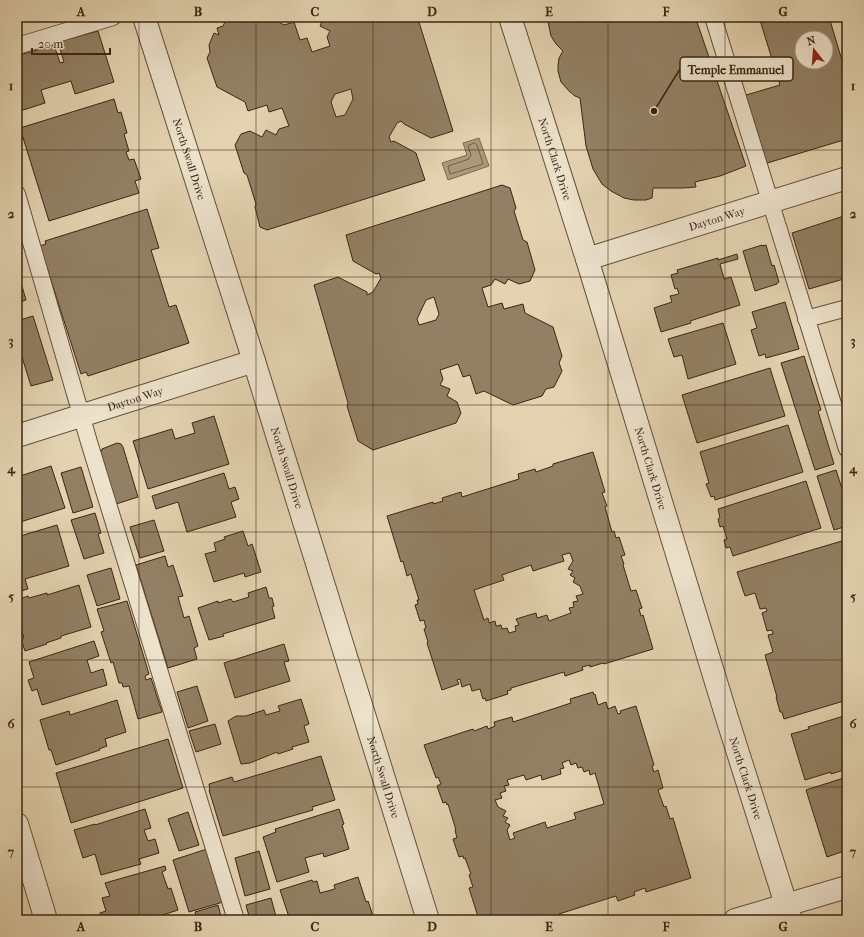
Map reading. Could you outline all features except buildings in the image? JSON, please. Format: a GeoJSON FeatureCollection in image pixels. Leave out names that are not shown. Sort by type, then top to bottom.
{"type":"FeatureCollection","features":[{"type":"Feature","properties":{"kind":"street","name":"North Swall Drive"},"geometry":{"type":"LineString","coordinates":[[144,17],[254,361],[428,920]]}},
{"type":"Feature","properties":{"kind":"street","name":"North Clark Drive"},"geometry":{"type":"LineString","coordinates":[[510,17],[587,259],[727,718],[789,912]]}},
{"type":"Feature","properties":{"kind":"street","name":"Dayton Way"},"geometry":{"type":"LineString","coordinates":[[587,259],[847,178]]}},
{"type":"Feature","properties":{"kind":"street","name":"Dayton Way"},"geometry":{"type":"LineString","coordinates":[[17,436],[82,414],[254,361]]}},
{"type":"Feature","properties":{"kind":"street"},"geometry":{"type":"LineString","coordinates":[[17,824],[46,920]]}},
{"type":"Feature","properties":{"kind":"street"},"geometry":{"type":"LineString","coordinates":[[735,920],[789,912],[847,887]]}},
{"type":"Feature","properties":{"kind":"lane"},"geometry":{"type":"LineString","coordinates":[[17,46],[113,17]]}},
{"type":"Feature","properties":{"kind":"lane"},"geometry":{"type":"LineString","coordinates":[[713,17],[769,202],[847,449]]}},
{"type":"Feature","properties":{"kind":"lane"},"geometry":{"type":"LineString","coordinates":[[17,194],[92,450],[236,920]]}},
{"type":"Feature","properties":{"kind":"lane"},"geometry":{"type":"LineString","coordinates":[[806,319],[847,308]]}},
{"type":"Feature","properties":{"kind":"water"},"geometry":{"type":"Polygon","coordinates":[[[479,138],[489,166],[448,180],[442,163],[467,155],[463,143],[479,138]]]}},
{"type":"Feature","properties":{"kind":"place","name":"Temple Emmanuel"},"geometry":{"type":"Point","coordinates":[654,111]}}]}
